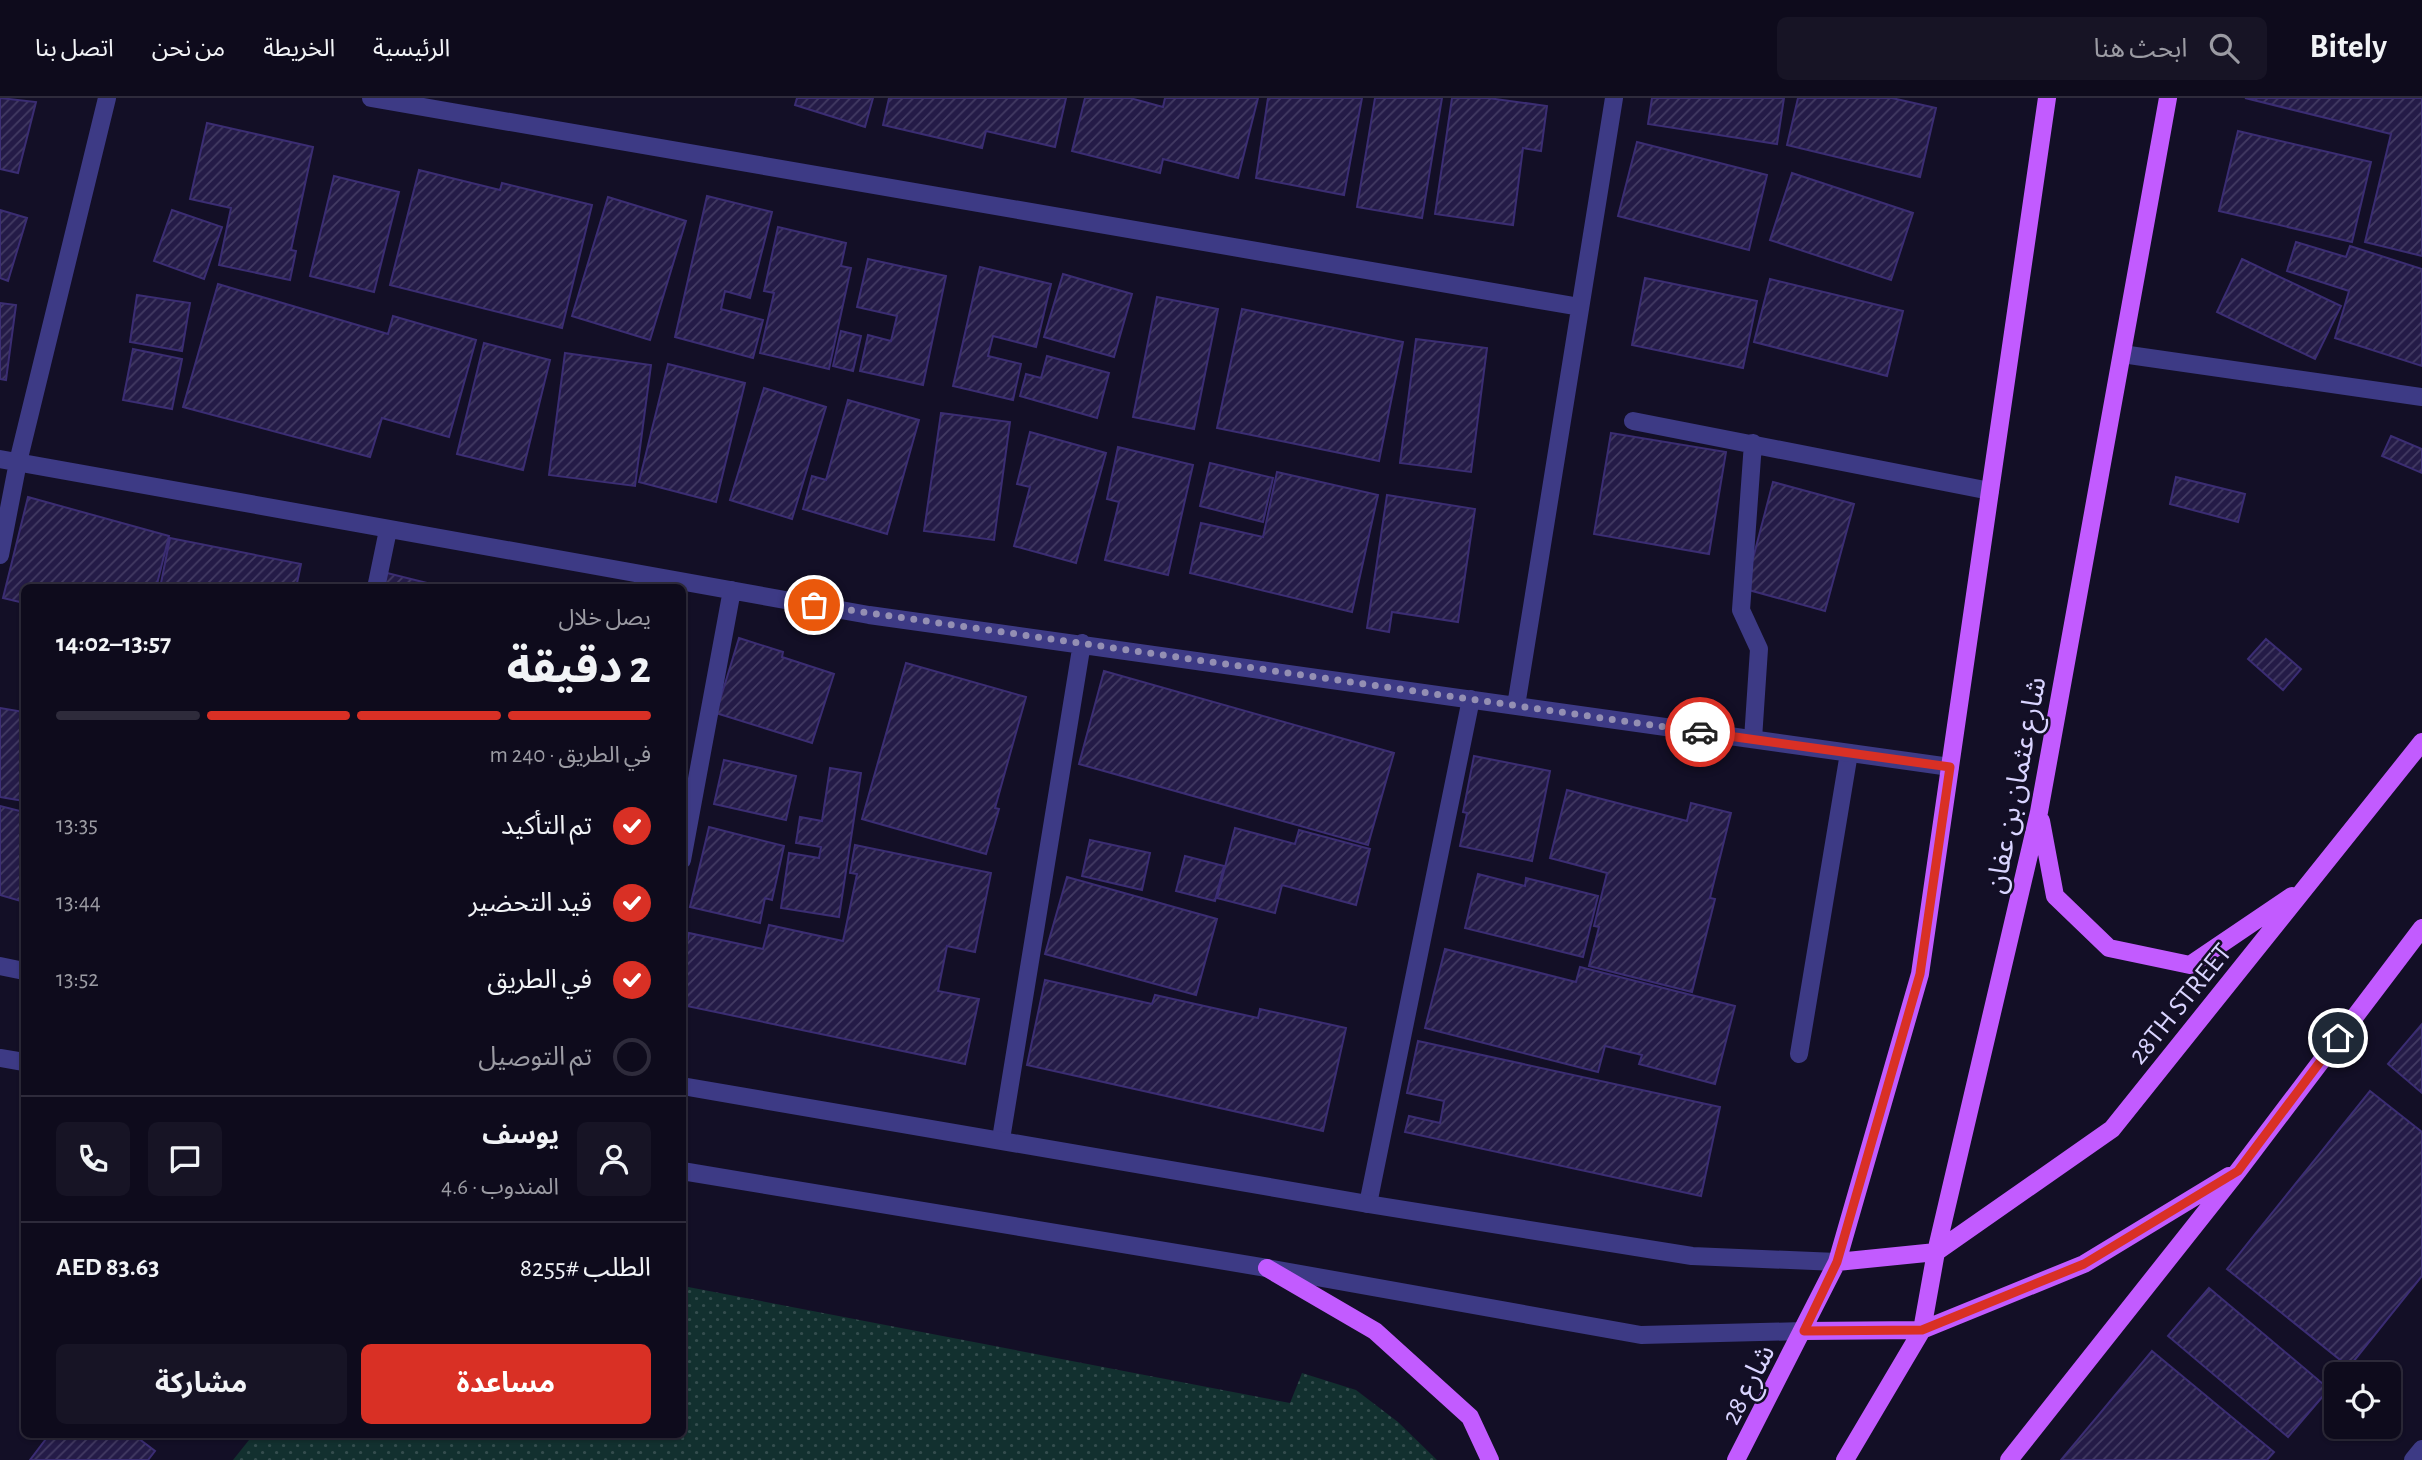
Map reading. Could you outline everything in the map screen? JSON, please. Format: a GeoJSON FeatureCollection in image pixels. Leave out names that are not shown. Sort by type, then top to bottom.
{"type":"FeatureCollection","features":[{"type":"Feature","properties":{"kind":"main road"},"geometry":{"type":"LineString","coordinates":[[2047,98],[1920,974],[1837,1262],[1804,1331],[1922,1330],[2084,1264],[2238,1171]]}},
{"type":"Feature","properties":{"kind":"main road","name":"شارع عثمان بن عفان"},"geometry":{"type":"LineString","coordinates":[[1845,1460],[1922,1330],[1936,1252],[2039,812],[2168,98]]}},
{"type":"Feature","properties":{"kind":"main road","name":"28TH STREET"},"geometry":{"type":"LineString","coordinates":[[1936,1252],[2112,1129],[2422,742]]}},
{"type":"Feature","properties":{"kind":"main road"},"geometry":{"type":"LineString","coordinates":[[2039,812],[2055,896],[2109,947],[2190,965],[2306,886]]}},
{"type":"Feature","properties":{"kind":"main road"},"geometry":{"type":"LineString","coordinates":[[2010,1460],[2238,1171],[2422,928]]}},
{"type":"Feature","properties":{"kind":"main road"},"geometry":{"type":"LineString","coordinates":[[1837,1262],[1936,1252]]}},
{"type":"Feature","properties":{"kind":"main road"},"geometry":{"type":"LineString","coordinates":[[1267,1268],[1375,1331],[1470,1417],[1490,1460]]}},
{"type":"Feature","properties":{"kind":"main road","name":"شارع 28"},"geometry":{"type":"LineString","coordinates":[[1736,1460],[1804,1331]]}},
{"type":"Feature","properties":{"kind":"street"},"geometry":{"type":"LineString","coordinates":[[0,555],[9,460],[107,98]]}},
{"type":"Feature","properties":{"kind":"street"},"geometry":{"type":"LineString","coordinates":[[371,98],[1580,307]]}},
{"type":"Feature","properties":{"kind":"street"},"geometry":{"type":"LineString","coordinates":[[1517,706],[1614,98]]}},
{"type":"Feature","properties":{"kind":"street"},"geometry":{"type":"LineString","coordinates":[[2122,354],[2422,397]]}},
{"type":"Feature","properties":{"kind":"street"},"geometry":{"type":"LineString","coordinates":[[1633,421],[1990,491]]}},
{"type":"Feature","properties":{"kind":"street"},"geometry":{"type":"LineString","coordinates":[[1753,443],[1741,610],[1759,649],[1753,739]]}},
{"type":"Feature","properties":{"kind":"street"},"geometry":{"type":"LineString","coordinates":[[9,460],[869,615],[1950,767]]}},
{"type":"Feature","properties":{"kind":"street"},"geometry":{"type":"LineString","coordinates":[[377,584],[388,530]]}},
{"type":"Feature","properties":{"kind":"street"},"geometry":{"type":"LineString","coordinates":[[686,838],[732,590]]}},
{"type":"Feature","properties":{"kind":"street"},"geometry":{"type":"LineString","coordinates":[[1001,1139],[1082,643]]}},
{"type":"Feature","properties":{"kind":"street"},"geometry":{"type":"LineString","coordinates":[[1368,1204],[1471,699]]}},
{"type":"Feature","properties":{"kind":"street"},"geometry":{"type":"LineString","coordinates":[[1799,1054],[1849,753]]}},
{"type":"Feature","properties":{"kind":"street"},"geometry":{"type":"LineString","coordinates":[[0,966],[21,970]]}},
{"type":"Feature","properties":{"kind":"street"},"geometry":{"type":"LineString","coordinates":[[0,1058],[21,1062]]}},
{"type":"Feature","properties":{"kind":"street"},"geometry":{"type":"LineString","coordinates":[[686,1087],[1368,1204],[1692,1256],[1837,1262]]}},
{"type":"Feature","properties":{"kind":"street"},"geometry":{"type":"LineString","coordinates":[[686,1172],[1267,1268],[1641,1335],[1804,1331]]}},
{"type":"Feature","properties":{"kind":"street"},"geometry":{"type":"LineString","coordinates":[[2413,1460],[2422,1449]]}},
{"type":"Feature","properties":{"kind":"green space"},"geometry":{"type":"Polygon","coordinates":[[[686,1287],[1290,1403],[1302,1373],[1356,1390],[1398,1422],[1437,1460],[233,1460],[251,1438],[686,1438],[686,1287]]]}},
{"type":"Feature","properties":{"kind":"building"},"geometry":{"type":"Polygon","coordinates":[[[0,98],[36,102],[18,173],[0,169],[0,98]]]}},
{"type":"Feature","properties":{"kind":"building"},"geometry":{"type":"Polygon","coordinates":[[[797,98],[873,98],[865,127],[795,105],[797,98]]]}},
{"type":"Feature","properties":{"kind":"building"},"geometry":{"type":"Polygon","coordinates":[[[889,98],[1066,98],[1055,147],[986,131],[982,148],[883,125],[889,98]]]}},
{"type":"Feature","properties":{"kind":"building"},"geometry":{"type":"Polygon","coordinates":[[[1085,98],[1130,98],[1163,107],[1165,98],[1258,98],[1238,178],[1163,159],[1160,173],[1072,151],[1085,98]]]}},
{"type":"Feature","properties":{"kind":"building"},"geometry":{"type":"Polygon","coordinates":[[[1268,98],[1362,98],[1344,195],[1256,178],[1268,98]]]}},
{"type":"Feature","properties":{"kind":"building"},"geometry":{"type":"Polygon","coordinates":[[[1375,98],[1442,98],[1422,218],[1357,207],[1375,98]]]}},
{"type":"Feature","properties":{"kind":"building"},"geometry":{"type":"Polygon","coordinates":[[[1452,98],[1488,98],[1547,106],[1541,151],[1523,148],[1513,225],[1435,214],[1452,98]]]}},
{"type":"Feature","properties":{"kind":"building"},"geometry":{"type":"Polygon","coordinates":[[[1652,98],[1784,98],[1777,144],[1648,124],[1652,98]]]}},
{"type":"Feature","properties":{"kind":"building"},"geometry":{"type":"Polygon","coordinates":[[[1798,98],[1892,98],[1936,108],[1920,177],[1787,145],[1798,98]]]}},
{"type":"Feature","properties":{"kind":"building"},"geometry":{"type":"Polygon","coordinates":[[[2245,98],[2422,98],[2422,256],[2365,242],[2391,134],[2245,98]]]}},
{"type":"Feature","properties":{"kind":"building"},"geometry":{"type":"Polygon","coordinates":[[[207,123],[313,147],[291,250],[296,251],[290,280],[219,265],[231,208],[190,199],[207,123]]]}},
{"type":"Feature","properties":{"kind":"building"},"geometry":{"type":"Polygon","coordinates":[[[2238,131],[2371,162],[2352,242],[2219,211],[2238,131]]]}},
{"type":"Feature","properties":{"kind":"building"},"geometry":{"type":"Polygon","coordinates":[[[1637,142],[1767,175],[1749,250],[1618,216],[1637,142]]]}},
{"type":"Feature","properties":{"kind":"building"},"geometry":{"type":"Polygon","coordinates":[[[419,170],[500,190],[502,183],[592,205],[562,328],[390,285],[419,170]]]}},
{"type":"Feature","properties":{"kind":"building"},"geometry":{"type":"Polygon","coordinates":[[[1792,173],[1913,213],[1891,280],[1770,240],[1792,173]]]}},
{"type":"Feature","properties":{"kind":"building"},"geometry":{"type":"Polygon","coordinates":[[[334,176],[399,192],[374,292],[310,276],[334,176]]]}},
{"type":"Feature","properties":{"kind":"building"},"geometry":{"type":"Polygon","coordinates":[[[707,196],[772,212],[750,298],[725,291],[721,309],[763,320],[753,358],[675,337],[707,196]]]}},
{"type":"Feature","properties":{"kind":"building"},"geometry":{"type":"Polygon","coordinates":[[[608,197],[686,221],[650,340],[572,316],[608,197]]]}},
{"type":"Feature","properties":{"kind":"building"},"geometry":{"type":"Polygon","coordinates":[[[0,210],[27,218],[8,281],[0,278],[0,210]]]}},
{"type":"Feature","properties":{"kind":"building"},"geometry":{"type":"Polygon","coordinates":[[[172,210],[222,227],[204,279],[154,261],[172,210]]]}},
{"type":"Feature","properties":{"kind":"building"},"geometry":{"type":"Polygon","coordinates":[[[778,227],[846,243],[841,266],[851,268],[829,369],[760,353],[774,293],[764,291],[778,227]]]}},
{"type":"Feature","properties":{"kind":"building"},"geometry":{"type":"Polygon","coordinates":[[[2296,242],[2346,257],[2350,246],[2422,269],[2422,366],[2335,338],[2349,291],[2287,271],[2296,242]]]}},
{"type":"Feature","properties":{"kind":"building"},"geometry":{"type":"Polygon","coordinates":[[[868,259],[946,276],[923,385],[860,371],[868,335],[891,341],[897,316],[857,307],[868,259]]]}},
{"type":"Feature","properties":{"kind":"building"},"geometry":{"type":"Polygon","coordinates":[[[2242,259],[2341,306],[2315,359],[2217,312],[2242,259]]]}},
{"type":"Feature","properties":{"kind":"building"},"geometry":{"type":"Polygon","coordinates":[[[980,267],[1051,284],[1036,347],[993,336],[988,356],[1021,364],[1013,400],[953,386],[980,267]]]}},
{"type":"Feature","properties":{"kind":"building"},"geometry":{"type":"Polygon","coordinates":[[[1063,274],[1132,294],[1114,357],[1044,337],[1063,274]]]}},
{"type":"Feature","properties":{"kind":"building"},"geometry":{"type":"Polygon","coordinates":[[[1645,278],[1757,301],[1743,368],[1632,345],[1645,278]]]}},
{"type":"Feature","properties":{"kind":"building"},"geometry":{"type":"Polygon","coordinates":[[[1770,279],[1903,311],[1887,376],[1754,342],[1770,279]]]}},
{"type":"Feature","properties":{"kind":"building"},"geometry":{"type":"Polygon","coordinates":[[[218,284],[388,334],[393,316],[476,340],[449,437],[382,418],[370,457],[183,407],[218,284]]]}},
{"type":"Feature","properties":{"kind":"building"},"geometry":{"type":"Polygon","coordinates":[[[137,295],[190,303],[182,351],[130,342],[137,295]]]}},
{"type":"Feature","properties":{"kind":"building"},"geometry":{"type":"Polygon","coordinates":[[[1157,297],[1218,309],[1194,429],[1133,417],[1157,297]]]}},
{"type":"Feature","properties":{"kind":"building"},"geometry":{"type":"Polygon","coordinates":[[[0,303],[16,305],[6,380],[0,379],[0,303]]]}},
{"type":"Feature","properties":{"kind":"building"},"geometry":{"type":"Polygon","coordinates":[[[1242,309],[1403,342],[1379,461],[1217,428],[1242,309]]]}},
{"type":"Feature","properties":{"kind":"building"},"geometry":{"type":"Polygon","coordinates":[[[841,331],[861,336],[853,371],[833,366],[841,331]]]}},
{"type":"Feature","properties":{"kind":"building"},"geometry":{"type":"Polygon","coordinates":[[[1416,339],[1487,348],[1471,472],[1400,463],[1416,339]]]}},
{"type":"Feature","properties":{"kind":"building"},"geometry":{"type":"Polygon","coordinates":[[[484,343],[550,360],[523,470],[457,454],[484,343]]]}},
{"type":"Feature","properties":{"kind":"building"},"geometry":{"type":"Polygon","coordinates":[[[133,349],[182,359],[172,409],[123,400],[133,349]]]}},
{"type":"Feature","properties":{"kind":"building"},"geometry":{"type":"Polygon","coordinates":[[[565,353],[651,365],[635,486],[549,475],[565,353]]]}},
{"type":"Feature","properties":{"kind":"building"},"geometry":{"type":"Polygon","coordinates":[[[1047,356],[1109,373],[1097,418],[1020,396],[1026,374],[1041,378],[1047,356]]]}},
{"type":"Feature","properties":{"kind":"building"},"geometry":{"type":"Polygon","coordinates":[[[668,364],[745,383],[716,502],[639,482],[668,364]]]}},
{"type":"Feature","properties":{"kind":"building"},"geometry":{"type":"Polygon","coordinates":[[[764,388],[826,407],[792,519],[730,500],[764,388]]]}},
{"type":"Feature","properties":{"kind":"building"},"geometry":{"type":"Polygon","coordinates":[[[848,400],[919,420],[887,534],[803,509],[812,476],[826,480],[848,400]]]}},
{"type":"Feature","properties":{"kind":"building"},"geometry":{"type":"Polygon","coordinates":[[[941,413],[1010,422],[994,540],[924,531],[941,413]]]}},
{"type":"Feature","properties":{"kind":"building"},"geometry":{"type":"Polygon","coordinates":[[[1030,432],[1106,453],[1076,563],[1014,546],[1030,487],[1017,484],[1030,432]]]}},
{"type":"Feature","properties":{"kind":"building"},"geometry":{"type":"Polygon","coordinates":[[[1611,433],[1726,452],[1709,554],[1594,534],[1611,433]]]}},
{"type":"Feature","properties":{"kind":"building"},"geometry":{"type":"Polygon","coordinates":[[[2391,436],[2422,449],[2422,473],[2382,456],[2391,436]]]}},
{"type":"Feature","properties":{"kind":"building"},"geometry":{"type":"Polygon","coordinates":[[[1118,447],[1193,465],[1168,575],[1105,560],[1119,502],[1107,499],[1118,447]]]}},
{"type":"Feature","properties":{"kind":"building"},"geometry":{"type":"Polygon","coordinates":[[[1210,463],[1273,478],[1263,522],[1200,506],[1210,463]]]}},
{"type":"Feature","properties":{"kind":"building"},"geometry":{"type":"Polygon","coordinates":[[[1277,472],[1378,495],[1352,612],[1190,573],[1201,523],[1263,537],[1277,472]]]}},
{"type":"Feature","properties":{"kind":"building"},"geometry":{"type":"Polygon","coordinates":[[[2176,477],[2245,494],[2238,522],[2170,504],[2176,477]]]}},
{"type":"Feature","properties":{"kind":"building"},"geometry":{"type":"Polygon","coordinates":[[[1773,482],[1854,504],[1825,611],[1745,589],[1773,482]]]}},
{"type":"Feature","properties":{"kind":"building"},"geometry":{"type":"Polygon","coordinates":[[[1387,495],[1475,509],[1458,622],[1392,612],[1389,632],[1367,628],[1387,495]]]}},
{"type":"Feature","properties":{"kind":"building"},"geometry":{"type":"Polygon","coordinates":[[[28,497],[169,536],[157,584],[21,584],[21,602],[3,598],[28,497]]]}},
{"type":"Feature","properties":{"kind":"building"},"geometry":{"type":"Polygon","coordinates":[[[170,538],[301,564],[297,584],[161,584],[170,538]]]}},
{"type":"Feature","properties":{"kind":"building"},"geometry":{"type":"Polygon","coordinates":[[[387,573],[431,584],[384,584],[387,573]]]}},
{"type":"Feature","properties":{"kind":"building"},"geometry":{"type":"Polygon","coordinates":[[[739,638],[783,652],[782,657],[834,674],[812,743],[716,713],[739,638]]]}},
{"type":"Feature","properties":{"kind":"building"},"geometry":{"type":"Polygon","coordinates":[[[2266,639],[2301,669],[2283,690],[2248,659],[2266,639]]]}},
{"type":"Feature","properties":{"kind":"building"},"geometry":{"type":"Polygon","coordinates":[[[906,663],[1026,697],[995,808],[999,809],[986,854],[862,819],[906,663]]]}},
{"type":"Feature","properties":{"kind":"building"},"geometry":{"type":"Polygon","coordinates":[[[1104,671],[1394,753],[1368,845],[1079,764],[1104,671]]]}},
{"type":"Feature","properties":{"kind":"building"},"geometry":{"type":"Polygon","coordinates":[[[0,708],[21,712],[21,800],[0,797],[0,708]]]}},
{"type":"Feature","properties":{"kind":"building"},"geometry":{"type":"Polygon","coordinates":[[[1474,756],[1550,771],[1532,861],[1460,846],[1467,813],[1463,812],[1474,756]]]}},
{"type":"Feature","properties":{"kind":"building"},"geometry":{"type":"Polygon","coordinates":[[[724,760],[796,776],[786,820],[714,804],[724,760]]]}},
{"type":"Feature","properties":{"kind":"building"},"geometry":{"type":"Polygon","coordinates":[[[830,768],[861,773],[839,917],[781,908],[789,853],[819,858],[821,847],[796,843],[800,817],[822,821],[830,768]]]}},
{"type":"Feature","properties":{"kind":"building"},"geometry":{"type":"Polygon","coordinates":[[[1567,790],[1687,821],[1691,803],[1731,813],[1710,898],[1715,899],[1692,992],[1589,966],[1599,927],[1594,926],[1607,873],[1550,858],[1567,790]]]}},
{"type":"Feature","properties":{"kind":"building"},"geometry":{"type":"Polygon","coordinates":[[[0,806],[21,811],[21,901],[0,895],[0,806]]]}},
{"type":"Feature","properties":{"kind":"building"},"geometry":{"type":"Polygon","coordinates":[[[709,827],[784,846],[772,900],[765,898],[760,923],[690,907],[709,827]]]}},
{"type":"Feature","properties":{"kind":"building"},"geometry":{"type":"Polygon","coordinates":[[[1235,828],[1295,844],[1299,830],[1370,849],[1356,905],[1282,885],[1275,913],[1217,898],[1235,828]]]}},
{"type":"Feature","properties":{"kind":"building"},"geometry":{"type":"Polygon","coordinates":[[[1090,840],[1150,853],[1142,890],[1082,876],[1090,840]]]}},
{"type":"Feature","properties":{"kind":"building"},"geometry":{"type":"Polygon","coordinates":[[[855,845],[991,873],[975,952],[947,946],[938,991],[979,999],[965,1064],[686,1006],[686,947],[689,933],[763,949],[769,925],[843,941],[857,874],[850,873],[855,845]]]}},
{"type":"Feature","properties":{"kind":"building"},"geometry":{"type":"Polygon","coordinates":[[[1185,856],[1224,866],[1215,901],[1176,891],[1185,856]]]}},
{"type":"Feature","properties":{"kind":"building"},"geometry":{"type":"Polygon","coordinates":[[[1478,874],[1525,886],[1526,878],[1598,896],[1583,957],[1465,928],[1478,874]]]}},
{"type":"Feature","properties":{"kind":"building"},"geometry":{"type":"Polygon","coordinates":[[[1067,877],[1217,919],[1196,995],[1045,954],[1067,877]]]}},
{"type":"Feature","properties":{"kind":"building"},"geometry":{"type":"Polygon","coordinates":[[[1445,949],[1576,982],[1580,967],[1735,1006],[1715,1084],[1639,1064],[1642,1055],[1605,1046],[1598,1072],[1425,1028],[1445,949]]]}},
{"type":"Feature","properties":{"kind":"building"},"geometry":{"type":"Polygon","coordinates":[[[1045,980],[1152,1004],[1155,995],[1258,1018],[1260,1009],[1346,1028],[1323,1131],[1027,1065],[1045,980]]]}},
{"type":"Feature","properties":{"kind":"building"},"geometry":{"type":"Polygon","coordinates":[[[2422,1024],[2422,1093],[2388,1064],[2422,1024]]]}},
{"type":"Feature","properties":{"kind":"building"},"geometry":{"type":"Polygon","coordinates":[[[1418,1041],[1720,1107],[1701,1196],[1405,1132],[1409,1116],[1440,1123],[1444,1101],[1407,1093],[1418,1041]]]}},
{"type":"Feature","properties":{"kind":"building"},"geometry":{"type":"Polygon","coordinates":[[[2370,1091],[2422,1132],[2422,1276],[2353,1362],[2343,1362],[2227,1269],[2370,1091]]]}},
{"type":"Feature","properties":{"kind":"building"},"geometry":{"type":"Polygon","coordinates":[[[2209,1288],[2324,1385],[2324,1395],[2288,1437],[2168,1336],[2209,1288]]]}},
{"type":"Feature","properties":{"kind":"building"},"geometry":{"type":"Polygon","coordinates":[[[2152,1351],[2274,1452],[2267,1460],[2061,1460],[2152,1351]]]}},
{"type":"Feature","properties":{"kind":"building"},"geometry":{"type":"Polygon","coordinates":[[[47,1438],[138,1438],[155,1451],[148,1460],[30,1460],[47,1438]]]}},
{"type":"Feature","properties":{"kind":"way so far"},"geometry":{"type":"LineString","coordinates":[[814,605],[1700,732]]}},
{"type":"Feature","properties":{"kind":"route"},"geometry":{"type":"LineString","coordinates":[[1700,732],[1950,767],[1920,974],[1837,1262],[1804,1331],[1922,1330],[2084,1264],[2238,1171],[2338,1038]]}}]}
